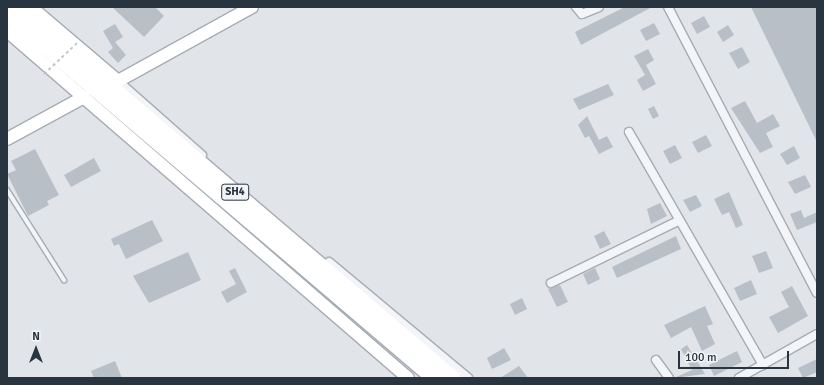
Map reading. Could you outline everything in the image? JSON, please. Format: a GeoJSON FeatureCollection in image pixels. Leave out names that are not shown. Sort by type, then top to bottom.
{"type":"FeatureCollection","features":[{"type":"Feature","properties":{"kind":"highway","name":"SH4"},"geometry":{"type":"LineString","coordinates":[[17,7],[453,378]]}},
{"type":"Feature","properties":{"kind":"highway","name":"SH4"},"geometry":{"type":"LineString","coordinates":[[7,14],[434,378]]}},
{"type":"Feature","properties":{"kind":"street"},"geometry":{"type":"LineString","coordinates":[[30,7],[118,81],[262,207],[468,378]]}},
{"type":"Feature","properties":{"kind":"street"},"geometry":{"type":"LineString","coordinates":[[118,81],[252,7]]}},
{"type":"Feature","properties":{"kind":"street"},"geometry":{"type":"LineString","coordinates":[[576,7],[582,14],[599,7]]}},
{"type":"Feature","properties":{"kind":"street"},"geometry":{"type":"LineString","coordinates":[[668,7],[817,293]]}},
{"type":"Feature","properties":{"kind":"street"},"geometry":{"type":"LineString","coordinates":[[7,30],[408,378]]}},
{"type":"Feature","properties":{"kind":"street"},"geometry":{"type":"LineString","coordinates":[[7,139],[84,97]]}},
{"type":"Feature","properties":{"kind":"street"},"geometry":{"type":"LineString","coordinates":[[630,132],[678,221],[763,365]]}},
{"type":"Feature","properties":{"kind":"street"},"geometry":{"type":"LineString","coordinates":[[551,283],[678,221]]}},
{"type":"Feature","properties":{"kind":"street"},"geometry":{"type":"LineString","coordinates":[[739,378],[817,334]]}},
{"type":"Feature","properties":{"kind":"street"},"geometry":{"type":"LineString","coordinates":[[656,360],[669,378]]}},
{"type":"Feature","properties":{"kind":"lane"},"geometry":{"type":"LineString","coordinates":[[7,190],[64,280]]}},
{"type":"Feature","properties":{"kind":"path"},"geometry":{"type":"LineString","coordinates":[[44,74],[77,43]]}},
{"type":"Feature","properties":{"kind":"building"},"geometry":{"type":"Polygon","coordinates":[[[112,7],[155,7],[164,16],[144,37],[112,7]]]}},
{"type":"Feature","properties":{"kind":"building"},"geometry":{"type":"Polygon","coordinates":[[[625,7],[652,7],[581,45],[575,32],[625,7]]]}},
{"type":"Feature","properties":{"kind":"building"},"geometry":{"type":"Polygon","coordinates":[[[751,7],[817,7],[817,142],[751,7]]]}},
{"type":"Feature","properties":{"kind":"building"},"geometry":{"type":"Polygon","coordinates":[[[704,16],[710,27],[697,34],[691,23],[704,16]]]}},
{"type":"Feature","properties":{"kind":"building"},"geometry":{"type":"Polygon","coordinates":[[[654,23],[660,34],[646,41],[640,30],[654,23]]]}},
{"type":"Feature","properties":{"kind":"building"},"geometry":{"type":"Polygon","coordinates":[[[115,24],[123,37],[115,42],[126,55],[118,63],[108,52],[113,48],[103,31],[115,24]]]}},
{"type":"Feature","properties":{"kind":"building"},"geometry":{"type":"Polygon","coordinates":[[[728,25],[734,35],[723,42],[717,32],[728,25]]]}},
{"type":"Feature","properties":{"kind":"building"},"geometry":{"type":"Polygon","coordinates":[[[742,47],[750,62],[738,69],[729,53],[742,47]]]}},
{"type":"Feature","properties":{"kind":"building"},"geometry":{"type":"Polygon","coordinates":[[[648,49],[654,60],[646,65],[656,84],[643,91],[637,80],[645,75],[634,56],[648,49]]]}},
{"type":"Feature","properties":{"kind":"building"},"geometry":{"type":"Polygon","coordinates":[[[608,84],[614,95],[579,110],[573,99],[608,84]]]}},
{"type":"Feature","properties":{"kind":"building"},"geometry":{"type":"Polygon","coordinates":[[[745,101],[757,123],[773,114],[780,126],[766,133],[773,147],[760,153],[731,108],[745,101]]]}},
{"type":"Feature","properties":{"kind":"building"},"geometry":{"type":"Polygon","coordinates":[[[654,106],[659,116],[653,119],[648,109],[654,106]]]}},
{"type":"Feature","properties":{"kind":"building"},"geometry":{"type":"Polygon","coordinates":[[[587,116],[599,140],[607,136],[613,147],[599,154],[589,136],[585,138],[578,125],[587,116]]]}},
{"type":"Feature","properties":{"kind":"building"},"geometry":{"type":"Polygon","coordinates":[[[706,135],[712,146],[698,153],[692,142],[706,135]]]}},
{"type":"Feature","properties":{"kind":"building"},"geometry":{"type":"Polygon","coordinates":[[[675,145],[682,158],[670,164],[663,151],[675,145]]]}},
{"type":"Feature","properties":{"kind":"building"},"geometry":{"type":"Polygon","coordinates":[[[794,146],[800,158],[787,165],[780,154],[794,146]]]}},
{"type":"Feature","properties":{"kind":"building"},"geometry":{"type":"Polygon","coordinates":[[[35,149],[59,195],[47,201],[49,205],[28,216],[7,174],[16,170],[11,161],[35,149]]]}},
{"type":"Feature","properties":{"kind":"building"},"geometry":{"type":"Polygon","coordinates":[[[94,158],[101,171],[71,187],[64,175],[94,158]]]}},
{"type":"Feature","properties":{"kind":"building"},"geometry":{"type":"Polygon","coordinates":[[[805,175],[811,187],[795,194],[788,182],[805,175]]]}},
{"type":"Feature","properties":{"kind":"building"},"geometry":{"type":"Polygon","coordinates":[[[729,192],[743,225],[736,228],[729,212],[722,215],[714,199],[729,192]]]}},
{"type":"Feature","properties":{"kind":"building"},"geometry":{"type":"Polygon","coordinates":[[[696,195],[702,206],[690,212],[683,200],[696,195]]]}},
{"type":"Feature","properties":{"kind":"building"},"geometry":{"type":"Polygon","coordinates":[[[660,203],[667,216],[651,224],[647,209],[660,203]]]}},
{"type":"Feature","properties":{"kind":"building"},"geometry":{"type":"Polygon","coordinates":[[[801,210],[804,218],[817,212],[817,222],[797,230],[790,214],[801,210]]]}},
{"type":"Feature","properties":{"kind":"building"},"geometry":{"type":"Polygon","coordinates":[[[152,220],[163,241],[126,259],[119,244],[114,246],[111,239],[152,220]]]}},
{"type":"Feature","properties":{"kind":"building"},"geometry":{"type":"Polygon","coordinates":[[[604,231],[611,244],[600,249],[594,236],[604,231]]]}},
{"type":"Feature","properties":{"kind":"building"},"geometry":{"type":"Polygon","coordinates":[[[676,236],[681,249],[617,278],[612,267],[676,236]]]}},
{"type":"Feature","properties":{"kind":"building"},"geometry":{"type":"Polygon","coordinates":[[[766,251],[773,268],[759,273],[752,256],[766,251]]]}},
{"type":"Feature","properties":{"kind":"building"},"geometry":{"type":"Polygon","coordinates":[[[188,252],[201,280],[149,303],[133,276],[188,252]]]}},
{"type":"Feature","properties":{"kind":"building"},"geometry":{"type":"Polygon","coordinates":[[[235,268],[247,292],[227,303],[221,292],[236,284],[229,271],[235,268]]]}},
{"type":"Feature","properties":{"kind":"building"},"geometry":{"type":"Polygon","coordinates":[[[595,268],[600,279],[588,285],[583,274],[595,268]]]}},
{"type":"Feature","properties":{"kind":"building"},"geometry":{"type":"Polygon","coordinates":[[[751,280],[757,294],[740,301],[734,288],[751,280]]]}},
{"type":"Feature","properties":{"kind":"building"},"geometry":{"type":"Polygon","coordinates":[[[560,285],[568,302],[557,307],[548,289],[560,285]]]}},
{"type":"Feature","properties":{"kind":"building"},"geometry":{"type":"Polygon","coordinates":[[[792,286],[808,316],[778,333],[769,317],[789,307],[781,292],[792,286]]]}},
{"type":"Feature","properties":{"kind":"building"},"geometry":{"type":"Polygon","coordinates":[[[522,298],[527,309],[515,315],[510,304],[522,298]]]}},
{"type":"Feature","properties":{"kind":"building"},"geometry":{"type":"Polygon","coordinates":[[[705,306],[713,324],[707,326],[715,344],[702,351],[691,327],[671,338],[664,325],[705,306]]]}},
{"type":"Feature","properties":{"kind":"building"},"geometry":{"type":"Polygon","coordinates":[[[687,345],[705,374],[674,378],[692,370],[681,349],[687,345]]]}},
{"type":"Feature","properties":{"kind":"building"},"geometry":{"type":"Polygon","coordinates":[[[504,348],[511,360],[492,369],[487,358],[504,348]]]}},
{"type":"Feature","properties":{"kind":"building"},"geometry":{"type":"Polygon","coordinates":[[[737,351],[742,362],[714,376],[709,365],[737,351]]]}},
{"type":"Feature","properties":{"kind":"building"},"geometry":{"type":"Polygon","coordinates":[[[817,359],[817,372],[803,378],[798,368],[817,359]]]}},
{"type":"Feature","properties":{"kind":"building"},"geometry":{"type":"Polygon","coordinates":[[[115,361],[122,378],[94,378],[91,371],[115,361]]]}},
{"type":"Feature","properties":{"kind":"building"},"geometry":{"type":"Polygon","coordinates":[[[519,366],[528,378],[500,378],[519,366]]]}}]}
